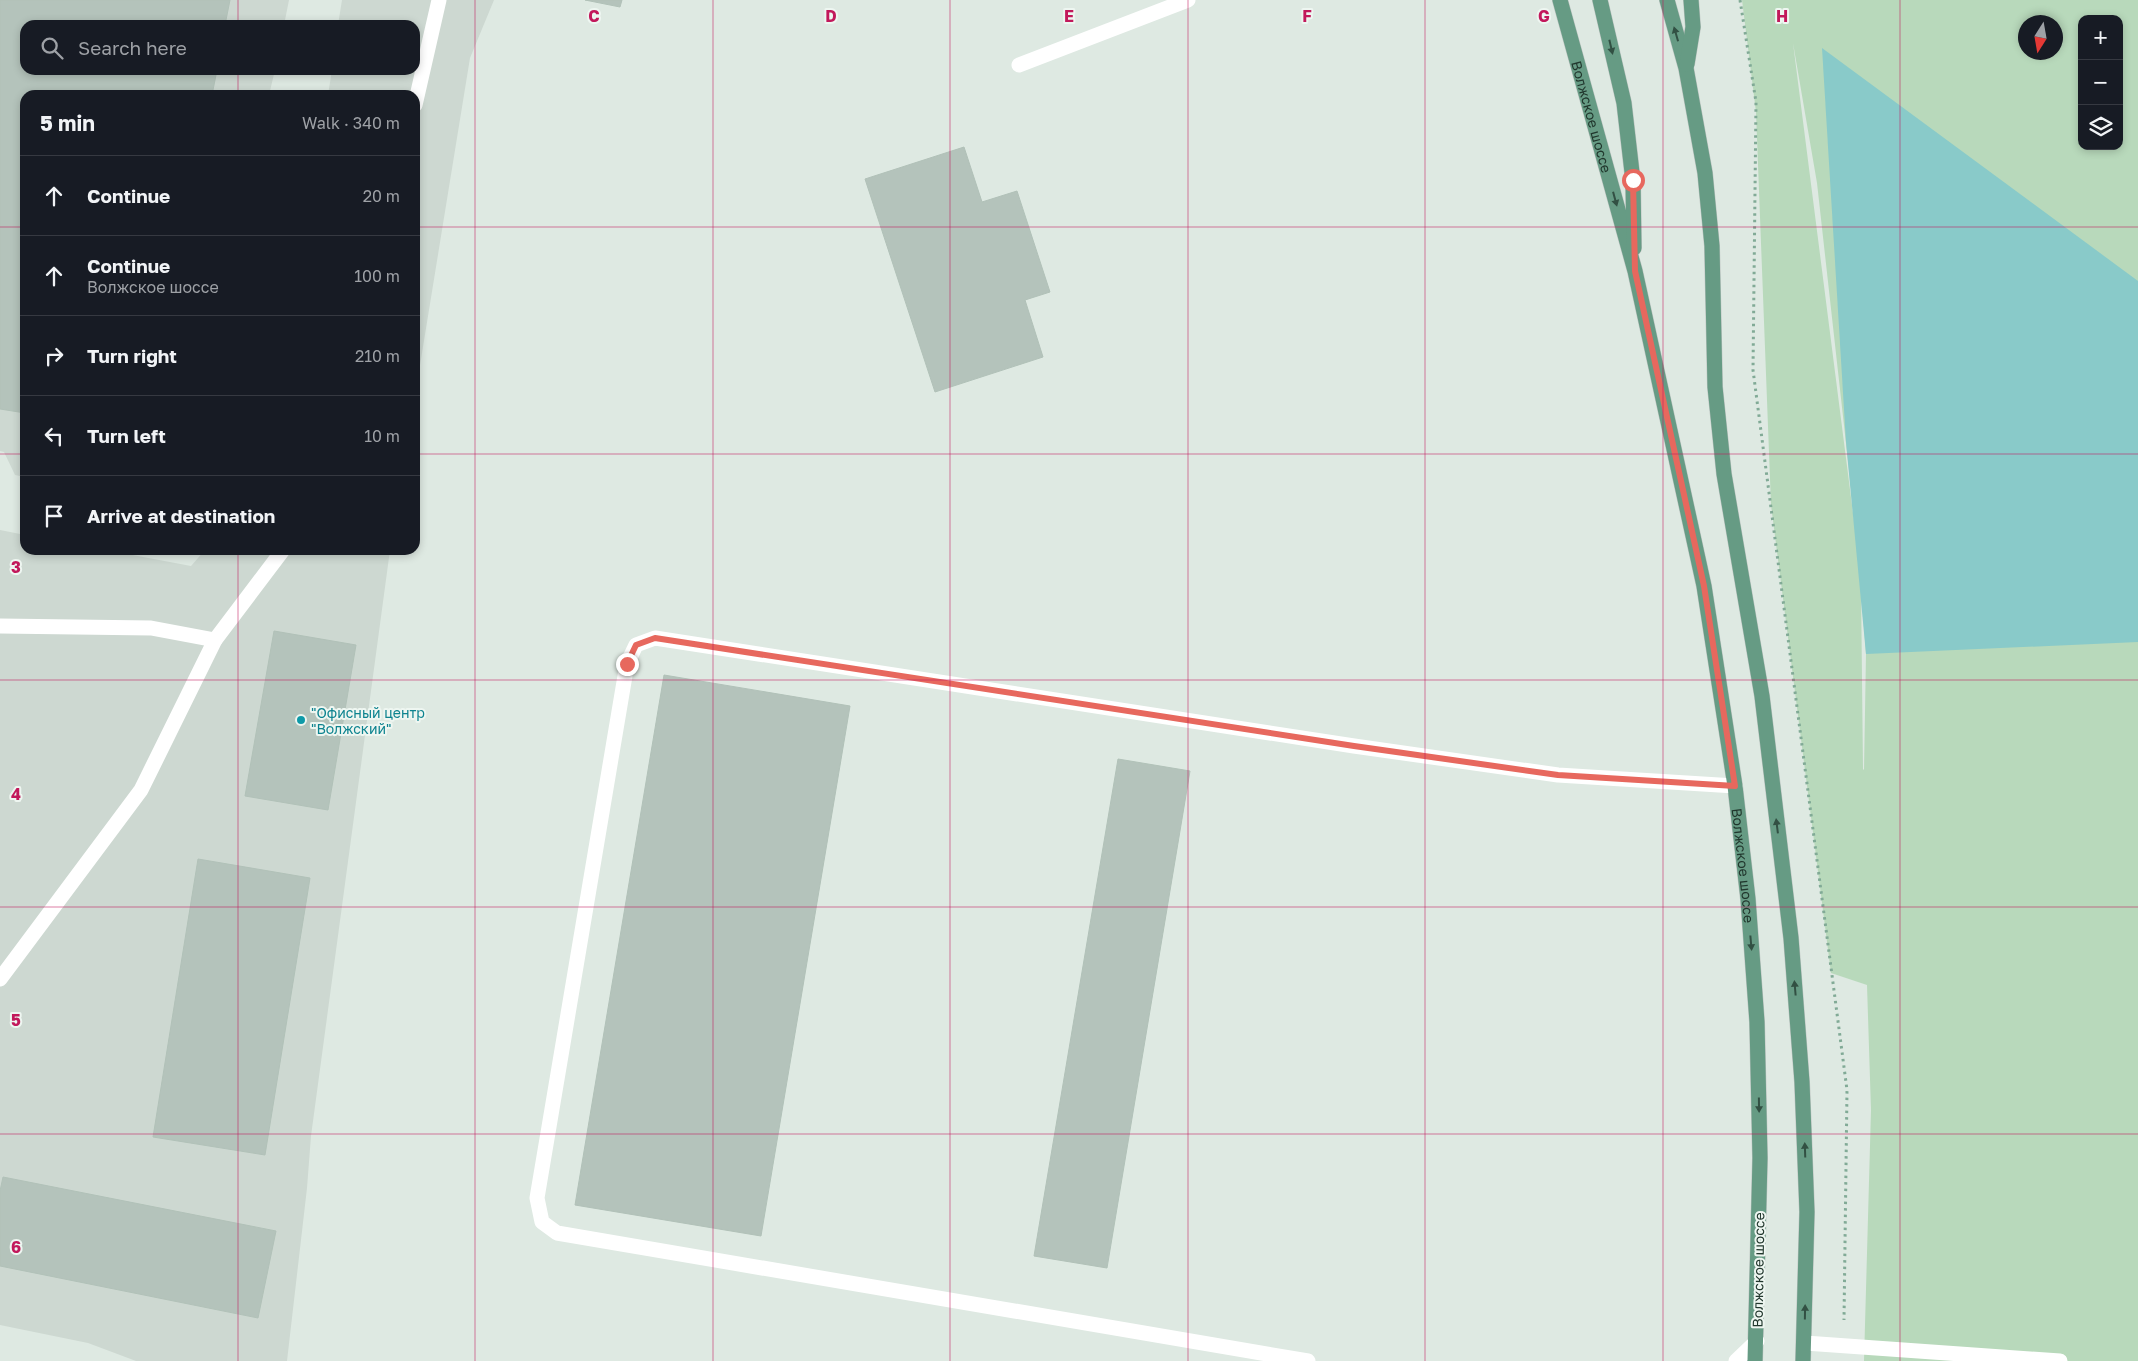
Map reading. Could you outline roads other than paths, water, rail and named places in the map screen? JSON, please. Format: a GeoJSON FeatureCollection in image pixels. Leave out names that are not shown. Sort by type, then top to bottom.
{"type":"FeatureCollection","features":[{"type":"Feature","properties":{"kind":"main road","name":"Волжское шоссе"},"geometry":{"type":"LineString","coordinates":[[1560,0],[1635,271],[1704,586],[1735,786],[1748,899],[1758,1022],[1760,1158],[1757,1341],[1755,1361]]}},
{"type":"Feature","properties":{"kind":"main road"},"geometry":{"type":"LineString","coordinates":[[1600,0],[1624,103],[1633,180],[1635,271]]}},
{"type":"Feature","properties":{"kind":"main road"},"geometry":{"type":"LineString","coordinates":[[1667,0],[1686,68],[1705,173],[1712,246],[1715,387],[1724,474],[1762,696],[1791,938],[1803,1092],[1807,1212],[1805,1343],[1803,1361]]}},
{"type":"Feature","properties":{"kind":"main road"},"geometry":{"type":"LineString","coordinates":[[1686,68],[1693,27],[1692,0]]}},
{"type":"Feature","properties":{"kind":"street"},"geometry":{"type":"LineString","coordinates":[[418,90],[439,0]]}},
{"type":"Feature","properties":{"kind":"street"},"geometry":{"type":"LineString","coordinates":[[1019,65],[1188,0]]}},
{"type":"Feature","properties":{"kind":"street"},"geometry":{"type":"LineString","coordinates":[[0,979],[141,790],[215,640],[279,555]]}},
{"type":"Feature","properties":{"kind":"street"},"geometry":{"type":"LineString","coordinates":[[0,626],[151,628],[215,640]]}},
{"type":"Feature","properties":{"kind":"street"},"geometry":{"type":"LineString","coordinates":[[1308,1361],[557,1233],[542,1222],[536,1198],[627,664],[636,645],[655,638],[1354,746],[1558,775],[1735,786]]}},
{"type":"Feature","properties":{"kind":"street"},"geometry":{"type":"LineString","coordinates":[[1736,1361],[1757,1341]]}},
{"type":"Feature","properties":{"kind":"street"},"geometry":{"type":"LineString","coordinates":[[1805,1343],[1843,1344],[2060,1361]]}},
{"type":"Feature","properties":{"kind":"water"},"geometry":{"type":"Polygon","coordinates":[[[1822,48],[2138,281],[2138,642],[1866,654],[1846,442],[1822,48]]]}},
{"type":"Feature","properties":{"kind":"place","name":"\"Офисный центр \"Волжский\""},"geometry":{"type":"Point","coordinates":[301,720]}}]}
